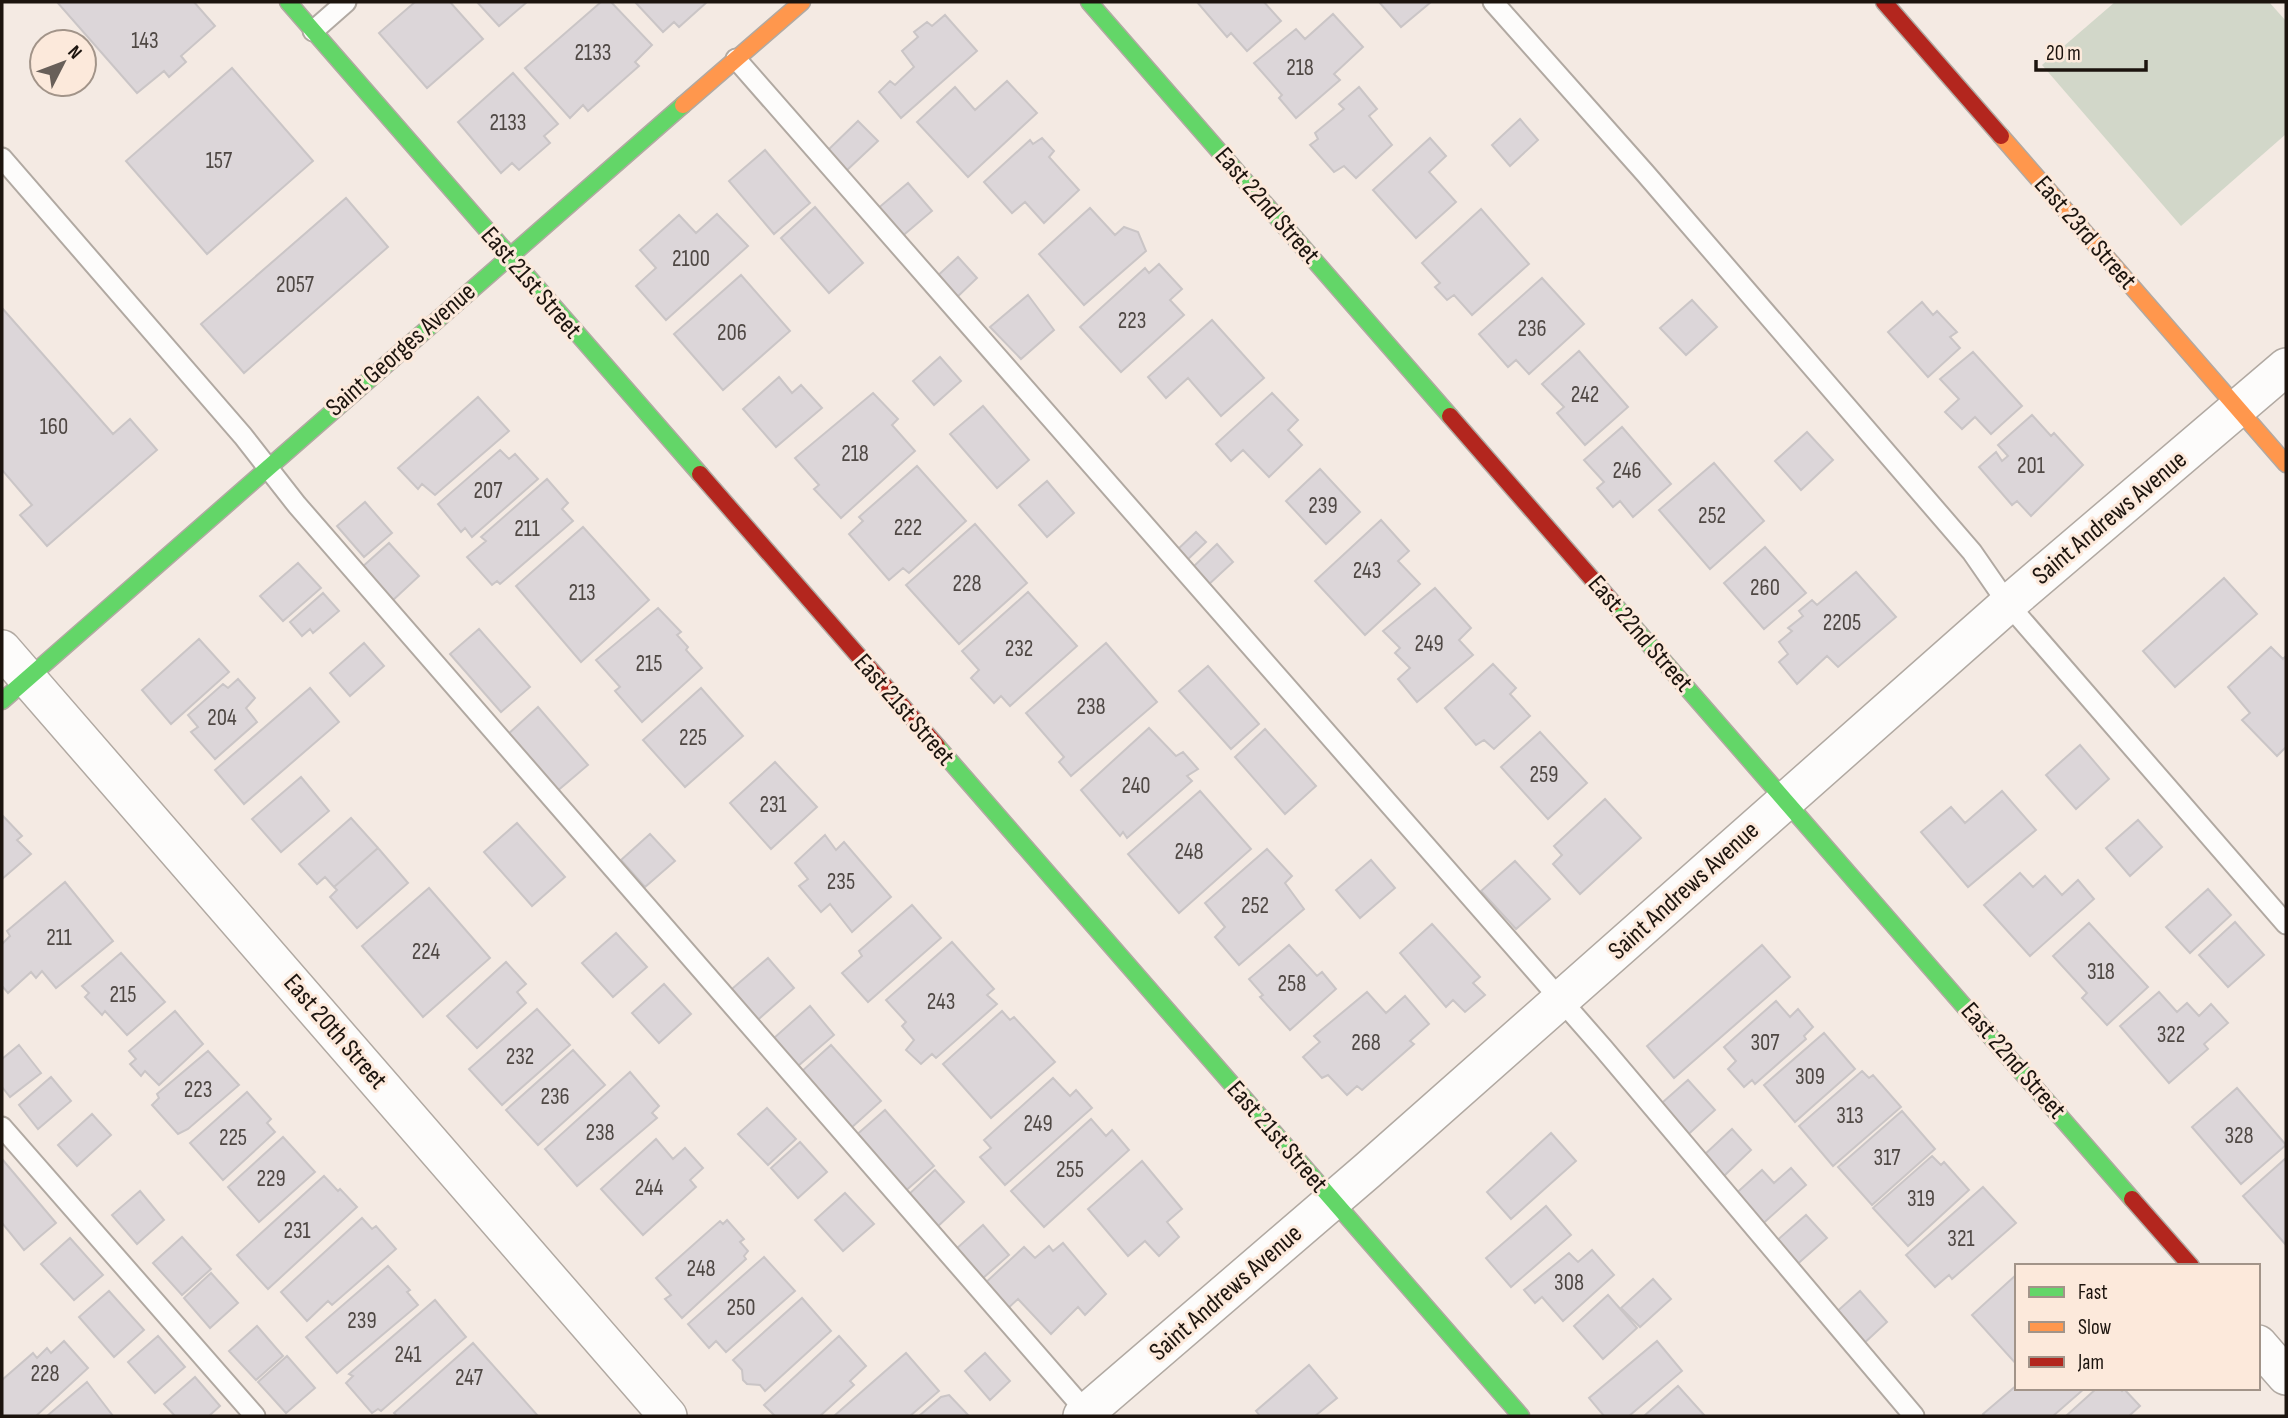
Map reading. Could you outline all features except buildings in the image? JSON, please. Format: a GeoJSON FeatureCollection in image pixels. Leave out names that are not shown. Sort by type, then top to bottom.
{"type":"FeatureCollection","features":[{"type":"Feature","properties":{"kind":"street","name":"East 21st Street"},"geometry":{"type":"LineString","coordinates":[[288,2],[1521,1416]]}},
{"type":"Feature","properties":{"kind":"street","name":"Saint Georges Avenue"},"geometry":{"type":"LineString","coordinates":[[15,690],[268,466],[802,2]]}},
{"type":"Feature","properties":{"kind":"street","name":"East 22nd Street"},"geometry":{"type":"LineString","coordinates":[[1089,2],[2188,1264]]}},
{"type":"Feature","properties":{"kind":"street","name":"East 23rd Street"},"geometry":{"type":"LineString","coordinates":[[1884,2],[2286,464]]}},
{"type":"Feature","properties":{"kind":"street","name":"Saint Andrews Avenue"},"geometry":{"type":"LineString","coordinates":[[1086,1415],[1560,1001],[2008,604],[2286,367]]}},
{"type":"Feature","properties":{"kind":"street","name":"East 20th Street"},"geometry":{"type":"LineString","coordinates":[[2,649],[15,690],[668,1416]]}},
{"type":"Feature","properties":{"kind":"street"},"geometry":{"type":"LineString","coordinates":[[2260,1346],[2286,1376]]}},
{"type":"Feature","properties":{"kind":"lane"},"geometry":{"type":"LineString","coordinates":[[313,31],[346,2]]}},
{"type":"Feature","properties":{"kind":"lane"},"geometry":{"type":"LineString","coordinates":[[1493,2],[1645,173],[1972,552],[2008,604],[2286,924]]}},
{"type":"Feature","properties":{"kind":"lane"},"geometry":{"type":"LineString","coordinates":[[736,60],[1603,1048],[1914,1416]]}},
{"type":"Feature","properties":{"kind":"lane"},"geometry":{"type":"LineString","coordinates":[[2,158],[268,466],[297,505],[1086,1415]]}},
{"type":"Feature","properties":{"kind":"lane"},"geometry":{"type":"LineString","coordinates":[[2,1127],[255,1416]]}},
{"type":"Feature","properties":{"kind":"shaded area"},"geometry":{"type":"Polygon","coordinates":[[[2115,2],[2269,2],[2286,21],[2286,134],[2181,226],[2042,65],[2115,2]]]}},
{"type":"Feature","properties":{"kind":"traffic: fast"},"geometry":{"type":"LineString","coordinates":[[288,2],[700,474]]}},
{"type":"Feature","properties":{"kind":"traffic: fast"},"geometry":{"type":"LineString","coordinates":[[1089,2],[1450,416]]}},
{"type":"Feature","properties":{"kind":"traffic: fast"},"geometry":{"type":"LineString","coordinates":[[2,701],[683,105]]}},
{"type":"Feature","properties":{"kind":"traffic: fast"},"geometry":{"type":"LineString","coordinates":[[1613,603],[2132,1199]]}},
{"type":"Feature","properties":{"kind":"traffic: fast"},"geometry":{"type":"LineString","coordinates":[[937,746],[1521,1416]]}},
{"type":"Feature","properties":{"kind":"traffic: slow"},"geometry":{"type":"LineString","coordinates":[[683,105],[802,2]]}},
{"type":"Feature","properties":{"kind":"traffic: slow"},"geometry":{"type":"LineString","coordinates":[[2001,136],[2286,464]]}},
{"type":"Feature","properties":{"kind":"traffic: jam"},"geometry":{"type":"LineString","coordinates":[[1884,2],[2001,136]]}},
{"type":"Feature","properties":{"kind":"traffic: jam"},"geometry":{"type":"LineString","coordinates":[[1450,416],[1613,603]]}},
{"type":"Feature","properties":{"kind":"traffic: jam"},"geometry":{"type":"LineString","coordinates":[[700,474],[937,746]]}},
{"type":"Feature","properties":{"kind":"traffic: jam"},"geometry":{"type":"LineString","coordinates":[[2132,1199],[2189,1264]]}}]}
